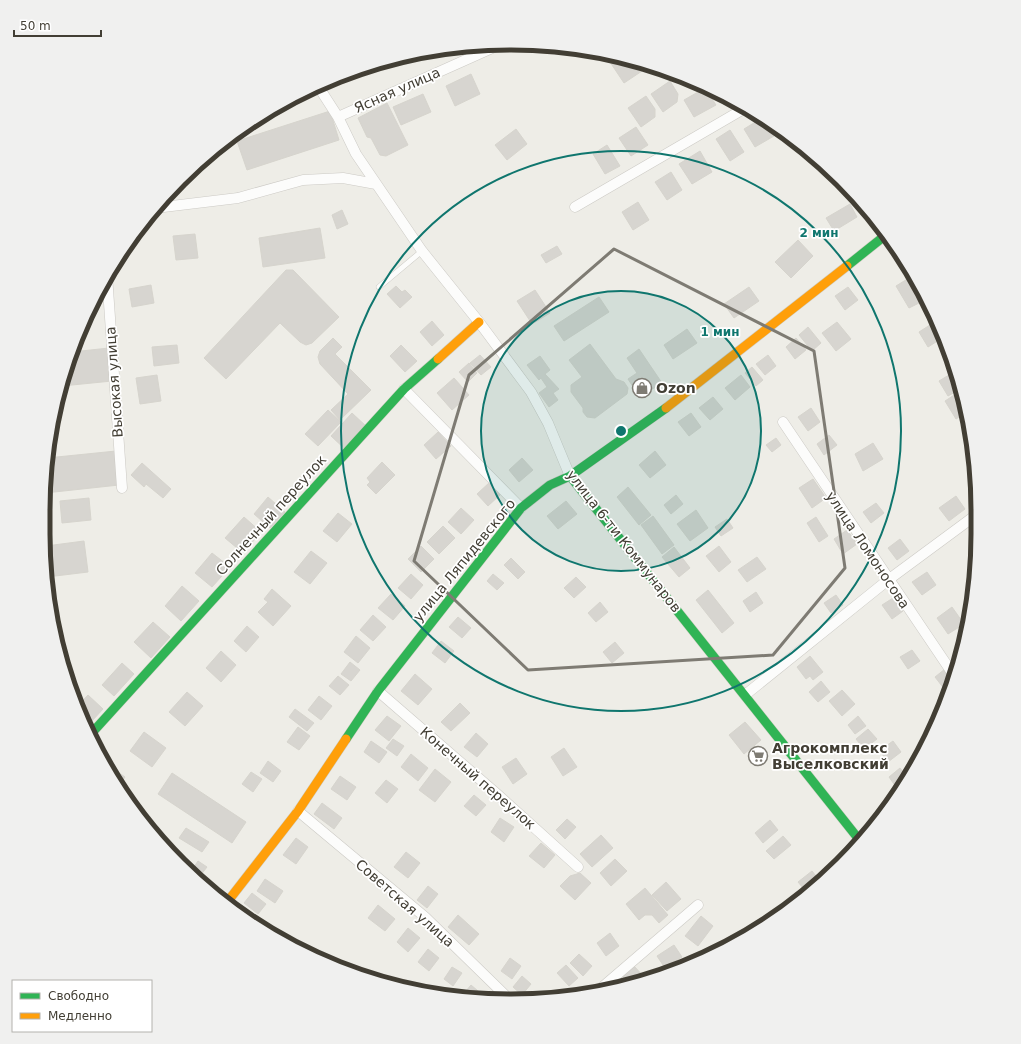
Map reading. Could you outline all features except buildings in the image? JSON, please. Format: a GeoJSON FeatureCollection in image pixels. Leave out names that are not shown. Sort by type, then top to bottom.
{"type":"FeatureCollection","features":[{"type":"Feature","properties":{"kind":"main road","name":"улица Ляпидевского"},"geometry":{"type":"LineString","coordinates":[[230,899],[298,811],[378,690],[521,508],[550,485],[570,476],[665,408],[882,238]]}},
{"type":"Feature","properties":{"kind":"main road","name":"Солнечный переулок"},"geometry":{"type":"LineString","coordinates":[[94,730],[404,389],[480,322]]}},
{"type":"Feature","properties":{"kind":"main road","name":"улица 6-ти Коммунаров"},"geometry":{"type":"LineString","coordinates":[[570,476],[857,837]]}},
{"type":"Feature","properties":{"kind":"street","name":"Ясная улица"},"geometry":{"type":"LineString","coordinates":[[338,116],[486,51]]}},
{"type":"Feature","properties":{"kind":"street","name":"улица 6-ти Коммунаров"},"geometry":{"type":"LineString","coordinates":[[321,91],[338,116],[356,154],[422,251],[480,322],[530,392],[548,423],[570,476]]}},
{"type":"Feature","properties":{"kind":"street"},"geometry":{"type":"LineString","coordinates":[[575,208],[740,111]]}},
{"type":"Feature","properties":{"kind":"street"},"geometry":{"type":"LineString","coordinates":[[164,207],[238,198],[303,180],[343,178],[376,184]]}},
{"type":"Feature","properties":{"kind":"street","name":"Высокая улица"},"geometry":{"type":"LineString","coordinates":[[107,289],[122,488]]}},
{"type":"Feature","properties":{"kind":"street"},"geometry":{"type":"LineString","coordinates":[[404,389],[521,508]]}},
{"type":"Feature","properties":{"kind":"street","name":"улица Ломоносова"},"geometry":{"type":"LineString","coordinates":[[782,422],[950,670]]}},
{"type":"Feature","properties":{"kind":"street"},"geometry":{"type":"LineString","coordinates":[[745,695],[888,580],[971,519]]}},
{"type":"Feature","properties":{"kind":"street","name":"Конечный переулок"},"geometry":{"type":"LineString","coordinates":[[378,690],[578,867]]}},
{"type":"Feature","properties":{"kind":"street","name":"Советская улица"},"geometry":{"type":"LineString","coordinates":[[298,811],[425,917],[504,994]]}},
{"type":"Feature","properties":{"kind":"street"},"geometry":{"type":"LineString","coordinates":[[607,983],[698,905]]}},
{"type":"Feature","properties":{"kind":"lane"},"geometry":{"type":"LineString","coordinates":[[379,287],[422,251]]}},
{"type":"Feature","properties":{"kind":"highlighted area"},"geometry":{"type":"Polygon","coordinates":[[[614,249],[814,351],[845,568],[773,655],[528,670],[414,561],[469,375],[614,249]]]}},
{"type":"Feature","properties":{"kind":"traffic: fast"},"geometry":{"type":"LineString","coordinates":[[847,266],[882,238]]}},
{"type":"Feature","properties":{"kind":"traffic: fast"},"geometry":{"type":"LineString","coordinates":[[94,730],[404,389],[438,359]]}},
{"type":"Feature","properties":{"kind":"traffic: fast"},"geometry":{"type":"LineString","coordinates":[[346,739],[378,691],[521,508],[550,485],[570,476],[666,408]]}},
{"type":"Feature","properties":{"kind":"traffic: fast"},"geometry":{"type":"LineString","coordinates":[[570,476],[857,837]]}},
{"type":"Feature","properties":{"kind":"traffic: slow"},"geometry":{"type":"LineString","coordinates":[[666,408],[847,266]]}},
{"type":"Feature","properties":{"kind":"traffic: slow"},"geometry":{"type":"LineString","coordinates":[[438,359],[479,322]]}},
{"type":"Feature","properties":{"kind":"traffic: slow"},"geometry":{"type":"LineString","coordinates":[[230,899],[298,811],[346,739]]}},
{"type":"Feature","properties":{"kind":"place","name":"Ozon"},"geometry":{"type":"Point","coordinates":[642,388]}},
{"type":"Feature","properties":{"kind":"place","name":"Агрокомплекс Выселковский"},"geometry":{"type":"Point","coordinates":[758,756]}}]}
